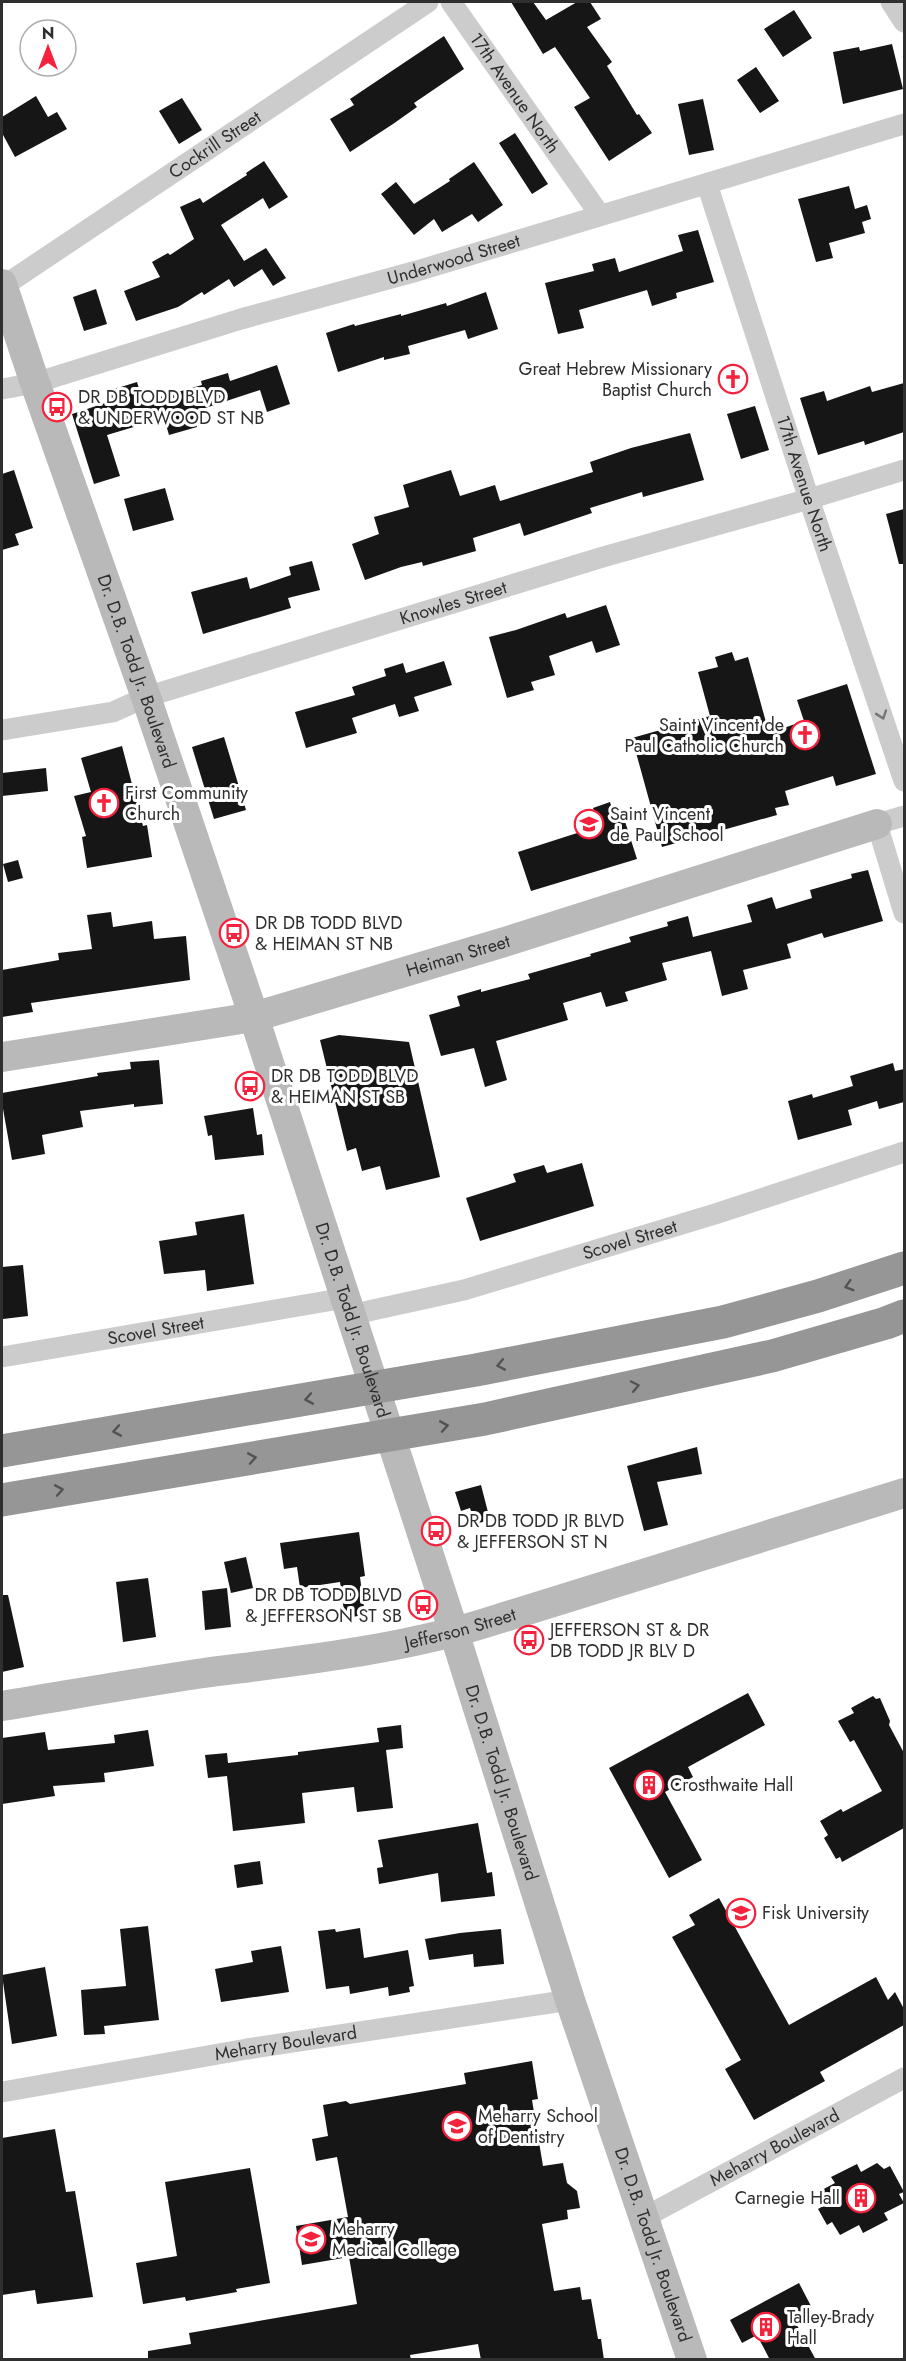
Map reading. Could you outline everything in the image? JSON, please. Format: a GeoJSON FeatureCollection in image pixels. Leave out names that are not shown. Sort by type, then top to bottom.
{"type":"FeatureCollection","features":[{"type":"Feature","properties":{"kind":"highway"},"geometry":{"type":"LineString","coordinates":[[2,1451],[476,1370],[723,1322],[904,1269]]}},
{"type":"Feature","properties":{"kind":"highway"},"geometry":{"type":"LineString","coordinates":[[2,1500],[485,1419],[772,1356],[904,1316]]}},
{"type":"Feature","properties":{"kind":"main road","name":"Dr. D.B. Todd Jr. Boulevard"},"geometry":{"type":"LineString","coordinates":[[2,285],[146,697],[254,1017],[454,1632],[570,2000],[692,2360]]}},
{"type":"Feature","properties":{"kind":"main road","name":"Heiman Street"},"geometry":{"type":"LineString","coordinates":[[2,1057],[254,1017],[500,944],[891,820]]}},
{"type":"Feature","properties":{"kind":"main road","name":"Jefferson Street"},"geometry":{"type":"LineString","coordinates":[[2,1706],[179,1677],[331,1656],[454,1632],[904,1493]]}},
{"type":"Feature","properties":{"kind":"street","name":"Cockrill Street"},"geometry":{"type":"LineString","coordinates":[[2,285],[428,2]]}},
{"type":"Feature","properties":{"kind":"street","name":"17th Avenue North"},"geometry":{"type":"LineString","coordinates":[[451,2],[600,215]]}},
{"type":"Feature","properties":{"kind":"street"},"geometry":{"type":"LineString","coordinates":[[891,2],[904,22]]}},
{"type":"Feature","properties":{"kind":"street","name":"Underwood Street"},"geometry":{"type":"LineString","coordinates":[[2,389],[35,383],[241,319],[417,271],[904,124]]}},
{"type":"Feature","properties":{"kind":"street","name":"17th Avenue North"},"geometry":{"type":"LineString","coordinates":[[707,184],[809,499],[904,781]]}},
{"type":"Feature","properties":{"kind":"street","name":"Knowles Street"},"geometry":{"type":"LineString","coordinates":[[2,730],[112,712],[146,697],[603,557],[904,470]]}},
{"type":"Feature","properties":{"kind":"street"},"geometry":{"type":"LineString","coordinates":[[891,820],[904,913]]}},
{"type":"Feature","properties":{"kind":"street","name":"Scovel Street"},"geometry":{"type":"LineString","coordinates":[[2,1357],[351,1318],[464,1290],[715,1214],[904,1152]]}},
{"type":"Feature","properties":{"kind":"street","name":"Meharry Boulevard"},"geometry":{"type":"LineString","coordinates":[[2,2092],[247,2049],[570,2000]]}},
{"type":"Feature","properties":{"kind":"street","name":"Meharry Boulevard"},"geometry":{"type":"LineString","coordinates":[[645,2217],[904,2078]]}},
{"type":"Feature","properties":{"kind":"building"},"geometry":{"type":"Polygon","coordinates":[[[511,2],[533,2],[546,20],[577,2],[590,2],[601,19],[587,27],[612,62],[607,66],[637,115],[639,114],[652,133],[609,161],[574,107],[590,98],[555,47],[543,54],[511,2]]]}},
{"type":"Feature","properties":{"kind":"building"},"geometry":{"type":"Polygon","coordinates":[[[794,10],[812,38],[783,57],[764,29],[794,10]]]}},
{"type":"Feature","properties":{"kind":"building"},"geometry":{"type":"Polygon","coordinates":[[[444,36],[464,69],[414,103],[417,107],[350,152],[330,119],[354,105],[350,99],[444,36]]]}},
{"type":"Feature","properties":{"kind":"building"},"geometry":{"type":"Polygon","coordinates":[[[892,44],[903,89],[843,104],[833,52],[859,47],[860,51],[892,44]]]}},
{"type":"Feature","properties":{"kind":"building"},"geometry":{"type":"Polygon","coordinates":[[[756,67],[779,101],[760,113],[737,80],[756,67]]]}},
{"type":"Feature","properties":{"kind":"building"},"geometry":{"type":"Polygon","coordinates":[[[36,96],[48,117],[57,112],[67,129],[15,157],[2,133],[2,117],[36,96]]]}},
{"type":"Feature","properties":{"kind":"building"},"geometry":{"type":"Polygon","coordinates":[[[182,98],[202,130],[179,144],[159,111],[182,98]]]}},
{"type":"Feature","properties":{"kind":"building"},"geometry":{"type":"Polygon","coordinates":[[[703,99],[714,150],[689,155],[678,104],[703,99]]]}},
{"type":"Feature","properties":{"kind":"building"},"geometry":{"type":"Polygon","coordinates":[[[515,133],[548,184],[532,194],[499,143],[515,133]]]}},
{"type":"Feature","properties":{"kind":"building"},"geometry":{"type":"Polygon","coordinates":[[[264,161],[288,197],[269,209],[263,198],[221,225],[244,261],[266,248],[286,278],[273,286],[262,269],[234,287],[229,279],[204,295],[202,292],[178,307],[136,321],[124,291],[160,277],[152,262],[168,253],[170,255],[194,239],[180,207],[200,198],[203,203],[247,175],[246,173],[264,161]]]}},
{"type":"Feature","properties":{"kind":"building"},"geometry":{"type":"Polygon","coordinates":[[[474,162],[503,205],[478,222],[472,214],[442,232],[434,219],[414,235],[381,194],[396,182],[414,204],[450,181],[449,179],[474,162]]]}},
{"type":"Feature","properties":{"kind":"building"},"geometry":{"type":"Polygon","coordinates":[[[849,186],[855,209],[867,205],[871,219],[862,222],[865,233],[829,243],[833,258],[816,262],[798,199],[849,186]]]}},
{"type":"Feature","properties":{"kind":"building"},"geometry":{"type":"Polygon","coordinates":[[[698,230],[714,282],[676,293],[677,298],[652,306],[647,290],[579,310],[584,328],[558,334],[545,283],[594,271],[592,264],[615,258],[619,272],[683,251],[678,235],[698,230]]]}},
{"type":"Feature","properties":{"kind":"building"},"geometry":{"type":"Polygon","coordinates":[[[96,289],[107,324],[84,331],[73,297],[96,289]]]}},
{"type":"Feature","properties":{"kind":"building"},"geometry":{"type":"Polygon","coordinates":[[[486,292],[498,329],[468,339],[465,330],[408,346],[410,354],[384,360],[384,357],[338,372],[326,333],[354,324],[355,326],[401,314],[401,316],[446,303],[447,306],[486,292]]]}},
{"type":"Feature","properties":{"kind":"building"},"geometry":{"type":"Polygon","coordinates":[[[277,365],[290,404],[267,412],[260,390],[193,412],[197,427],[169,435],[164,418],[107,435],[120,476],[94,484],[72,414],[111,401],[108,391],[137,382],[143,402],[202,385],[201,381],[228,373],[230,381],[277,365]]]}},
{"type":"Feature","properties":{"kind":"building"},"geometry":{"type":"Polygon","coordinates":[[[904,383],[904,432],[865,445],[864,441],[818,455],[800,398],[824,391],[827,401],[870,386],[872,392],[904,383]]]}},
{"type":"Feature","properties":{"kind":"building"},"geometry":{"type":"Polygon","coordinates":[[[755,406],[769,450],[741,459],[727,414],[755,406]]]}},
{"type":"Feature","properties":{"kind":"building"},"geometry":{"type":"Polygon","coordinates":[[[690,433],[704,480],[643,497],[642,492],[590,508],[592,513],[524,536],[520,523],[473,538],[476,551],[423,566],[422,562],[401,567],[365,580],[352,544],[379,534],[374,517],[409,507],[403,485],[451,470],[460,496],[495,485],[500,501],[593,472],[590,462],[631,448],[690,433]]]}},
{"type":"Feature","properties":{"kind":"building"},"geometry":{"type":"Polygon","coordinates":[[[14,470],[33,528],[15,534],[19,545],[2,550],[2,474],[14,470]]]}},
{"type":"Feature","properties":{"kind":"building"},"geometry":{"type":"Polygon","coordinates":[[[165,488],[174,520],[133,531],[124,499],[165,488]]]}},
{"type":"Feature","properties":{"kind":"building"},"geometry":{"type":"Polygon","coordinates":[[[904,509],[904,564],[899,564],[886,514],[904,509]]]}},
{"type":"Feature","properties":{"kind":"building"},"geometry":{"type":"Polygon","coordinates":[[[312,561],[320,590],[288,598],[291,608],[203,634],[191,592],[247,577],[250,589],[291,575],[289,567],[312,561]]]}},
{"type":"Feature","properties":{"kind":"building"},"geometry":{"type":"Polygon","coordinates":[[[606,605],[620,645],[596,653],[592,641],[549,656],[555,675],[531,682],[534,690],[507,698],[489,637],[565,613],[567,618],[606,605]]]}},
{"type":"Feature","properties":{"kind":"building"},"geometry":{"type":"Polygon","coordinates":[[[732,652],[735,661],[748,657],[769,733],[804,721],[797,700],[847,684],[876,774],[836,786],[833,776],[785,791],[789,805],[775,808],[777,815],[662,847],[632,738],[710,716],[698,672],[718,667],[715,657],[732,652]]]}},
{"type":"Feature","properties":{"kind":"building"},"geometry":{"type":"Polygon","coordinates":[[[444,661],[452,685],[414,697],[419,711],[399,717],[395,704],[352,718],[357,733],[306,748],[295,712],[355,695],[352,687],[386,676],[384,669],[403,663],[406,673],[444,661]]]}},
{"type":"Feature","properties":{"kind":"building"},"geometry":{"type":"Polygon","coordinates":[[[224,737],[246,810],[214,819],[192,747],[224,737]]]}},
{"type":"Feature","properties":{"kind":"building"},"geometry":{"type":"Polygon","coordinates":[[[122,746],[143,826],[147,825],[152,857],[87,868],[82,837],[86,836],[74,796],[91,792],[81,758],[122,746]]]}},
{"type":"Feature","properties":{"kind":"building"},"geometry":{"type":"Polygon","coordinates":[[[46,768],[48,791],[2,796],[2,773],[46,768]]]}},
{"type":"Feature","properties":{"kind":"building"},"geometry":{"type":"Polygon","coordinates":[[[610,802],[614,815],[622,812],[637,859],[531,891],[518,852],[599,826],[593,808],[610,802]]]}},
{"type":"Feature","properties":{"kind":"building"},"geometry":{"type":"Polygon","coordinates":[[[18,860],[23,878],[8,882],[3,864],[18,860]]]}},
{"type":"Feature","properties":{"kind":"building"},"geometry":{"type":"Polygon","coordinates":[[[868,870],[883,921],[824,938],[822,933],[787,944],[791,958],[743,970],[748,989],[722,996],[711,951],[662,963],[667,980],[625,992],[628,1001],[606,1007],[601,992],[563,1003],[568,1020],[496,1041],[507,1080],[485,1087],[474,1048],[441,1056],[429,1015],[460,1006],[457,996],[530,979],[528,974],[631,942],[629,937],[668,926],[667,922],[688,916],[693,937],[752,922],[747,905],[772,897],[776,909],[812,898],[810,890],[852,878],[851,874],[868,870]]]}},
{"type":"Feature","properties":{"kind":"building"},"geometry":{"type":"Polygon","coordinates":[[[111,912],[113,927],[152,921],[154,939],[186,936],[190,980],[31,1003],[33,1012],[2,1017],[2,970],[59,960],[58,953],[92,949],[87,915],[111,912]]]}},
{"type":"Feature","properties":{"kind":"building"},"geometry":{"type":"Polygon","coordinates":[[[339,1035],[409,1042],[440,1177],[386,1190],[380,1166],[362,1171],[356,1148],[347,1151],[320,1040],[339,1035]]]}},
{"type":"Feature","properties":{"kind":"building"},"geometry":{"type":"Polygon","coordinates":[[[159,1060],[163,1104],[134,1107],[134,1104],[80,1111],[83,1127],[42,1135],[45,1154],[12,1160],[2,1093],[98,1076],[97,1073],[131,1069],[130,1062],[159,1060]]]}},
{"type":"Feature","properties":{"kind":"building"},"geometry":{"type":"Polygon","coordinates":[[[893,1063],[895,1071],[904,1069],[904,1102],[879,1109],[877,1101],[848,1110],[852,1125],[798,1140],[788,1101],[812,1094],[813,1098],[853,1086],[850,1076],[893,1063]]]}},
{"type":"Feature","properties":{"kind":"building"},"geometry":{"type":"Polygon","coordinates":[[[253,1108],[257,1135],[262,1134],[264,1155],[215,1160],[212,1135],[208,1136],[204,1116],[253,1108]]]}},
{"type":"Feature","properties":{"kind":"building"},"geometry":{"type":"Polygon","coordinates":[[[582,1163],[594,1206],[480,1241],[466,1198],[516,1182],[513,1174],[544,1165],[547,1173],[582,1163]]]}},
{"type":"Feature","properties":{"kind":"building"},"geometry":{"type":"Polygon","coordinates":[[[244,1214],[254,1284],[207,1291],[205,1270],[164,1274],[159,1241],[197,1235],[195,1222],[244,1214]]]}},
{"type":"Feature","properties":{"kind":"building"},"geometry":{"type":"Polygon","coordinates":[[[23,1265],[28,1316],[3,1319],[2,1267],[23,1265]]]}},
{"type":"Feature","properties":{"kind":"building"},"geometry":{"type":"Polygon","coordinates":[[[697,1447],[702,1474],[657,1482],[668,1525],[644,1531],[627,1466],[697,1447]]]}},
{"type":"Feature","properties":{"kind":"building"},"geometry":{"type":"Polygon","coordinates":[[[481,1485],[490,1520],[475,1524],[470,1508],[461,1511],[455,1492],[481,1485]]]}},
{"type":"Feature","properties":{"kind":"building"},"geometry":{"type":"Polygon","coordinates":[[[359,1532],[365,1576],[360,1577],[365,1615],[345,1618],[340,1582],[300,1588],[297,1567],[284,1569],[280,1543],[359,1532]]]}},
{"type":"Feature","properties":{"kind":"building"},"geometry":{"type":"Polygon","coordinates":[[[246,1557],[253,1588],[231,1593],[224,1562],[246,1557]]]}},
{"type":"Feature","properties":{"kind":"building"},"geometry":{"type":"Polygon","coordinates":[[[148,1578],[156,1637],[123,1642],[116,1582],[148,1578]]]}},
{"type":"Feature","properties":{"kind":"building"},"geometry":{"type":"Polygon","coordinates":[[[227,1588],[231,1627],[205,1630],[202,1591],[227,1588]]]}},
{"type":"Feature","properties":{"kind":"building"},"geometry":{"type":"Polygon","coordinates":[[[2,1595],[8,1595],[24,1667],[2,1672],[2,1595]]]}},
{"type":"Feature","properties":{"kind":"building","name":"Crosthwaite Hall"},"geometry":{"type":"Polygon","coordinates":[[[748,1693],[765,1725],[688,1767],[693,1777],[665,1792],[702,1860],[669,1878],[609,1768],[748,1693]]]}},
{"type":"Feature","properties":{"kind":"building"},"geometry":{"type":"Polygon","coordinates":[[[873,1696],[876,1699],[880,1698],[890,1721],[889,1725],[904,1753],[904,1828],[842,1862],[840,1857],[836,1859],[824,1838],[828,1835],[820,1821],[841,1809],[843,1812],[882,1791],[854,1740],[850,1742],[838,1721],[854,1713],[851,1708],[873,1696]]]}},
{"type":"Feature","properties":{"kind":"building"},"geometry":{"type":"Polygon","coordinates":[[[401,1725],[403,1748],[386,1750],[393,1808],[357,1812],[354,1787],[302,1793],[305,1823],[233,1831],[227,1776],[208,1778],[205,1755],[227,1753],[228,1763],[298,1755],[298,1752],[379,1742],[377,1728],[401,1725]]]}},
{"type":"Feature","properties":{"kind":"building"},"geometry":{"type":"Polygon","coordinates":[[[148,1730],[154,1766],[104,1773],[105,1782],[53,1786],[55,1796],[2,1804],[2,1738],[45,1732],[48,1750],[115,1743],[114,1735],[148,1730]]]}},
{"type":"Feature","properties":{"kind":"building"},"geometry":{"type":"Polygon","coordinates":[[[478,1823],[487,1873],[492,1872],[495,1896],[441,1902],[438,1873],[379,1884],[377,1868],[383,1867],[378,1840],[478,1823]]]}},
{"type":"Feature","properties":{"kind":"building"},"geometry":{"type":"Polygon","coordinates":[[[260,1861],[263,1884],[237,1888],[234,1865],[260,1861]]]}},
{"type":"Feature","properties":{"kind":"building"},"geometry":{"type":"Polygon","coordinates":[[[719,1898],[789,2025],[876,1977],[888,2000],[895,1992],[904,2009],[904,2025],[820,2072],[825,2081],[754,2120],[725,2069],[741,2060],[672,1937],[695,1925],[689,1915],[719,1898]]]}},
{"type":"Feature","properties":{"kind":"building"},"geometry":{"type":"Polygon","coordinates":[[[148,1926],[159,2020],[104,2026],[105,2034],[84,2035],[81,1990],[126,1986],[120,1929],[148,1926]]]}},
{"type":"Feature","properties":{"kind":"building"},"geometry":{"type":"Polygon","coordinates":[[[360,1928],[364,1958],[408,1950],[414,1986],[409,1987],[410,1992],[389,1996],[388,1987],[350,1994],[349,1986],[326,1989],[318,1931],[335,1929],[336,1932],[360,1928]]]}},
{"type":"Feature","properties":{"kind":"building"},"geometry":{"type":"Polygon","coordinates":[[[501,1929],[504,1964],[474,1967],[473,1954],[429,1960],[425,1939],[501,1929]]]}},
{"type":"Feature","properties":{"kind":"building"},"geometry":{"type":"Polygon","coordinates":[[[281,1946],[289,1992],[221,2002],[215,1969],[253,1962],[251,1951],[281,1946]]]}},
{"type":"Feature","properties":{"kind":"building"},"geometry":{"type":"Polygon","coordinates":[[[45,1967],[57,2036],[12,2044],[2,1975],[45,1967]]]}},
{"type":"Feature","properties":{"kind":"building"},"geometry":{"type":"Polygon","coordinates":[[[532,2061],[538,2099],[532,2100],[543,2166],[563,2163],[567,2183],[577,2191],[580,2208],[567,2210],[568,2219],[542,2224],[554,2291],[580,2287],[582,2300],[591,2299],[604,2360],[481,2360],[478,2344],[410,2355],[411,2360],[148,2360],[148,2351],[191,2344],[189,2333],[357,2304],[349,2257],[302,2265],[296,2226],[348,2217],[337,2157],[316,2161],[312,2139],[328,2136],[323,2105],[346,2101],[350,2104],[466,2084],[464,2073],[532,2061]]]}},
{"type":"Feature","properties":{"kind":"building"},"geometry":{"type":"Polygon","coordinates":[[[55,2129],[66,2192],[75,2191],[93,2297],[37,2304],[35,2290],[2,2295],[2,2138],[55,2129]]]}},
{"type":"Feature","properties":{"kind":"building","name":"Carnegie Hall"},"geometry":{"type":"Polygon","coordinates":[[[877,2163],[884,2169],[890,2166],[904,2192],[899,2194],[904,2203],[884,2213],[888,2220],[863,2233],[859,2225],[840,2235],[832,2222],[827,2225],[818,2209],[825,2205],[818,2192],[835,2183],[831,2177],[857,2164],[861,2172],[877,2163]]]}},
{"type":"Feature","properties":{"kind":"building"},"geometry":{"type":"Polygon","coordinates":[[[250,2168],[270,2283],[236,2289],[237,2292],[186,2301],[185,2297],[143,2304],[136,2263],[177,2256],[165,2182],[250,2168]]]}},
{"type":"Feature","properties":{"kind":"building","name":"Talley-Brady Hall"},"geometry":{"type":"Polygon","coordinates":[[[799,2283],[812,2308],[793,2318],[816,2360],[770,2360],[757,2335],[742,2343],[730,2320],[799,2283]]]}},
{"type":"Feature","properties":{"kind":"place","name":"Great Hebrew Missionary Baptist Church"},"geometry":{"type":"Point","coordinates":[733,379]}},
{"type":"Feature","properties":{"kind":"place","name":"DR DB TODD BLVD & UNDERWOOD ST NB"},"geometry":{"type":"Point","coordinates":[57,407]}},
{"type":"Feature","properties":{"kind":"place","name":"Saint Vincent de Paul Catholic Church"},"geometry":{"type":"Point","coordinates":[805,735]}},
{"type":"Feature","properties":{"kind":"place","name":"First Community Church"},"geometry":{"type":"Point","coordinates":[104,803]}},
{"type":"Feature","properties":{"kind":"place","name":"Saint Vincent de Paul School"},"geometry":{"type":"Point","coordinates":[589,824]}},
{"type":"Feature","properties":{"kind":"place","name":"DR DB TODD BLVD & HEIMAN ST NB"},"geometry":{"type":"Point","coordinates":[234,933]}},
{"type":"Feature","properties":{"kind":"place","name":"DR DB TODD BLVD & HEIMAN ST SB"},"geometry":{"type":"Point","coordinates":[250,1086]}},
{"type":"Feature","properties":{"kind":"place","name":"DR DB TODD JR BLVD & JEFFERSON ST N"},"geometry":{"type":"Point","coordinates":[436,1531]}},
{"type":"Feature","properties":{"kind":"place","name":"DR DB TODD BLVD & JEFFERSON ST SB"},"geometry":{"type":"Point","coordinates":[423,1605]}},
{"type":"Feature","properties":{"kind":"place","name":"JEFFERSON ST & DR DB TODD JR BLV D"},"geometry":{"type":"Point","coordinates":[529,1640]}},
{"type":"Feature","properties":{"kind":"place","name":"Crosthwaite Hall"},"geometry":{"type":"Point","coordinates":[649,1785]}},
{"type":"Feature","properties":{"kind":"place","name":"Fisk University"},"geometry":{"type":"Point","coordinates":[741,1913]}},
{"type":"Feature","properties":{"kind":"place","name":"Meharry School of Dentistry"},"geometry":{"type":"Point","coordinates":[457,2126]}},
{"type":"Feature","properties":{"kind":"place","name":"Carnegie Hall"},"geometry":{"type":"Point","coordinates":[861,2198]}},
{"type":"Feature","properties":{"kind":"place","name":"Meharry Medical College"},"geometry":{"type":"Point","coordinates":[311,2239]}},
{"type":"Feature","properties":{"kind":"place","name":"Talley-Brady Hall"},"geometry":{"type":"Point","coordinates":[766,2327]}}]}
